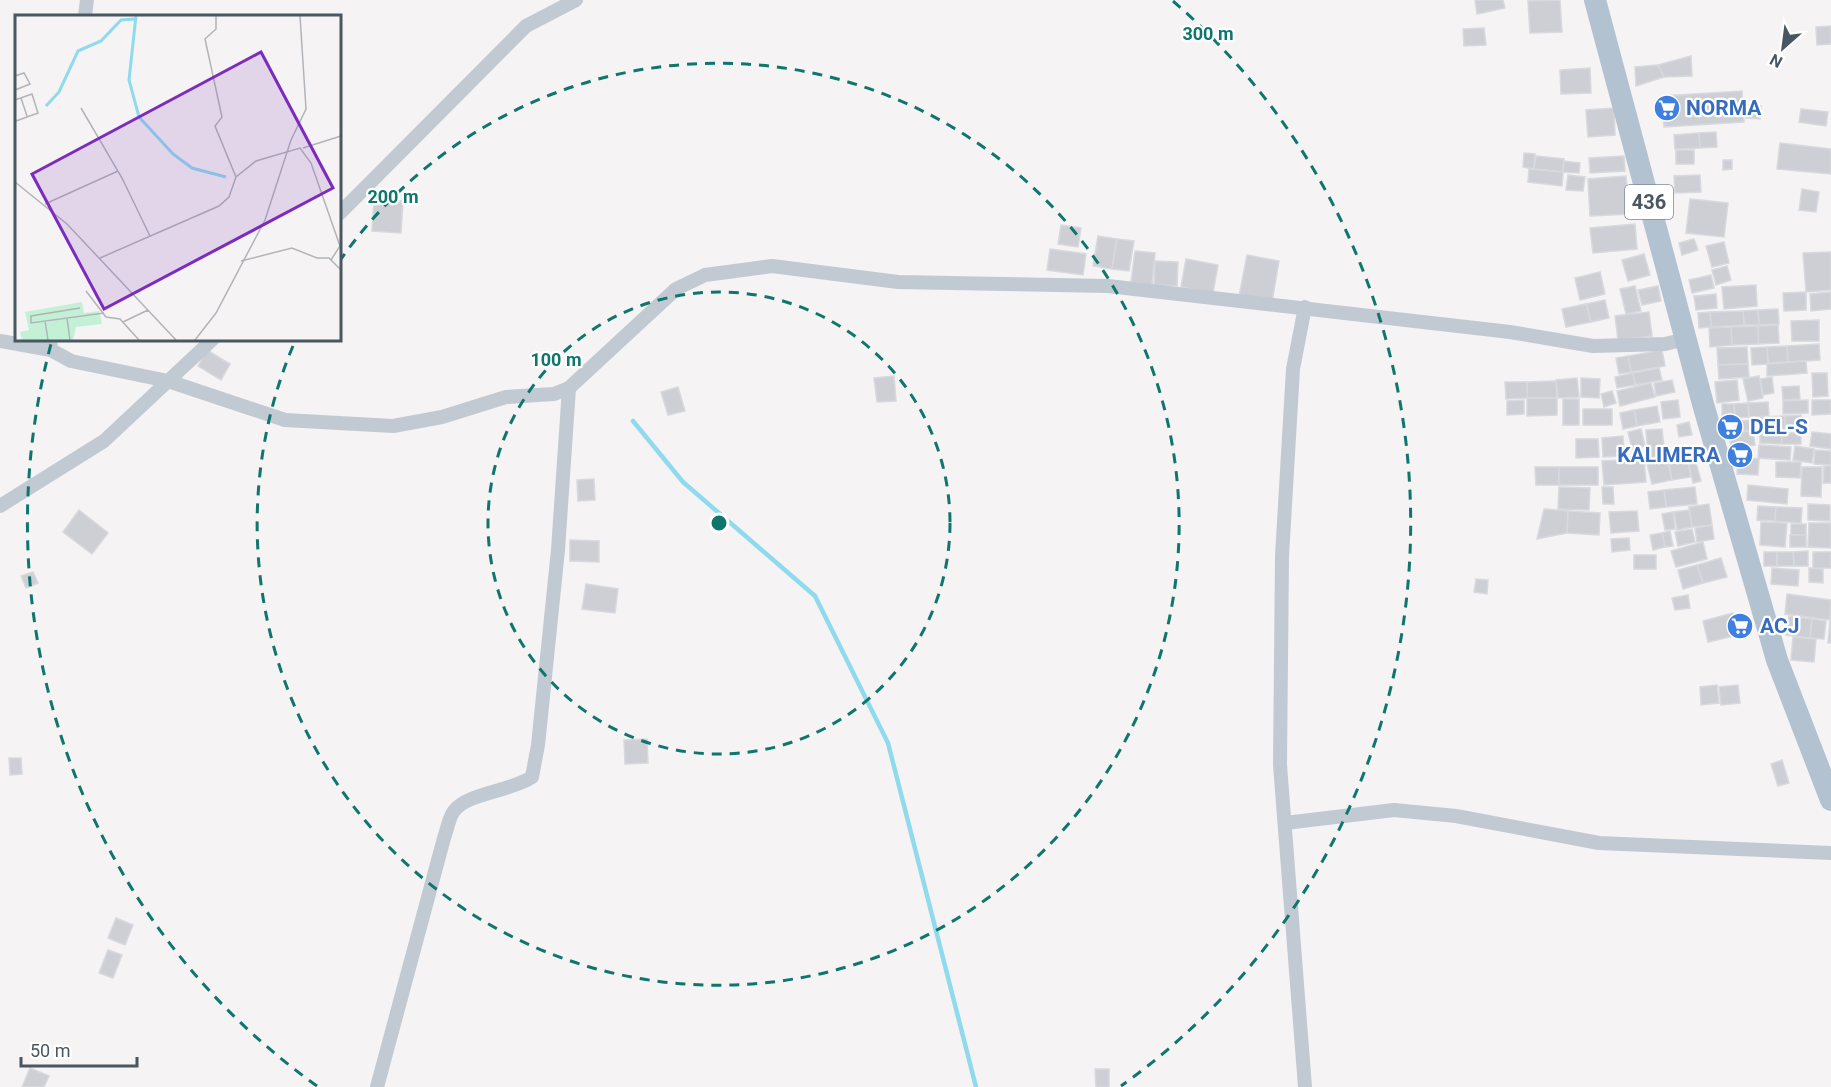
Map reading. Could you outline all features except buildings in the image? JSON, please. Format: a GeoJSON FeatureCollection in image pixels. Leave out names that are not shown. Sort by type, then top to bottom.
{"type":"FeatureCollection","features":[{"type":"Feature","properties":{"kind":"main road","name":"436"},"geometry":{"type":"LineString","coordinates":[[1595,0],[1686,339],[1777,660],[1831,800]]}},
{"type":"Feature","properties":{"kind":"street"},"geometry":{"type":"LineString","coordinates":[[85,15],[87,0]]}},
{"type":"Feature","properties":{"kind":"street"},"geometry":{"type":"LineString","coordinates":[[340,213],[526,26],[576,0]]}},
{"type":"Feature","properties":{"kind":"street"},"geometry":{"type":"LineString","coordinates":[[0,341],[51,344],[71,361],[168,381],[285,420],[393,426],[442,417],[506,397],[554,394],[569,388],[676,289],[705,275],[772,266],[898,282],[1108,286],[1510,332],[1593,346],[1665,344],[1686,339]]}},
{"type":"Feature","properties":{"kind":"street"},"geometry":{"type":"LineString","coordinates":[[1305,307],[1293,369],[1282,555],[1280,765],[1305,1087]]}},
{"type":"Feature","properties":{"kind":"street"},"geometry":{"type":"LineString","coordinates":[[0,507],[104,441],[212,340]]}},
{"type":"Feature","properties":{"kind":"street"},"geometry":{"type":"LineString","coordinates":[[377,1087],[444,838],[454,810],[472,799],[519,786],[532,777],[538,745],[557,561],[569,388]]}},
{"type":"Feature","properties":{"kind":"street"},"geometry":{"type":"LineString","coordinates":[[1285,823],[1394,810],[1456,816],[1599,843],[1831,853]]}},
{"type":"Feature","properties":{"kind":"waterway"},"geometry":{"type":"LineString","coordinates":[[633,421],[683,482],[815,596],[888,743],[976,1087]]}},
{"type":"Feature","properties":{"kind":"place","name":"NORMA"},"geometry":{"type":"Point","coordinates":[1667,108]}},
{"type":"Feature","properties":{"kind":"place","name":"DEL-S"},"geometry":{"type":"Point","coordinates":[1730,427]}},
{"type":"Feature","properties":{"kind":"place","name":"KALIMERA"},"geometry":{"type":"Point","coordinates":[1740,455]}},
{"type":"Feature","properties":{"kind":"place","name":"ACJ"},"geometry":{"type":"Point","coordinates":[1740,626]}}]}
